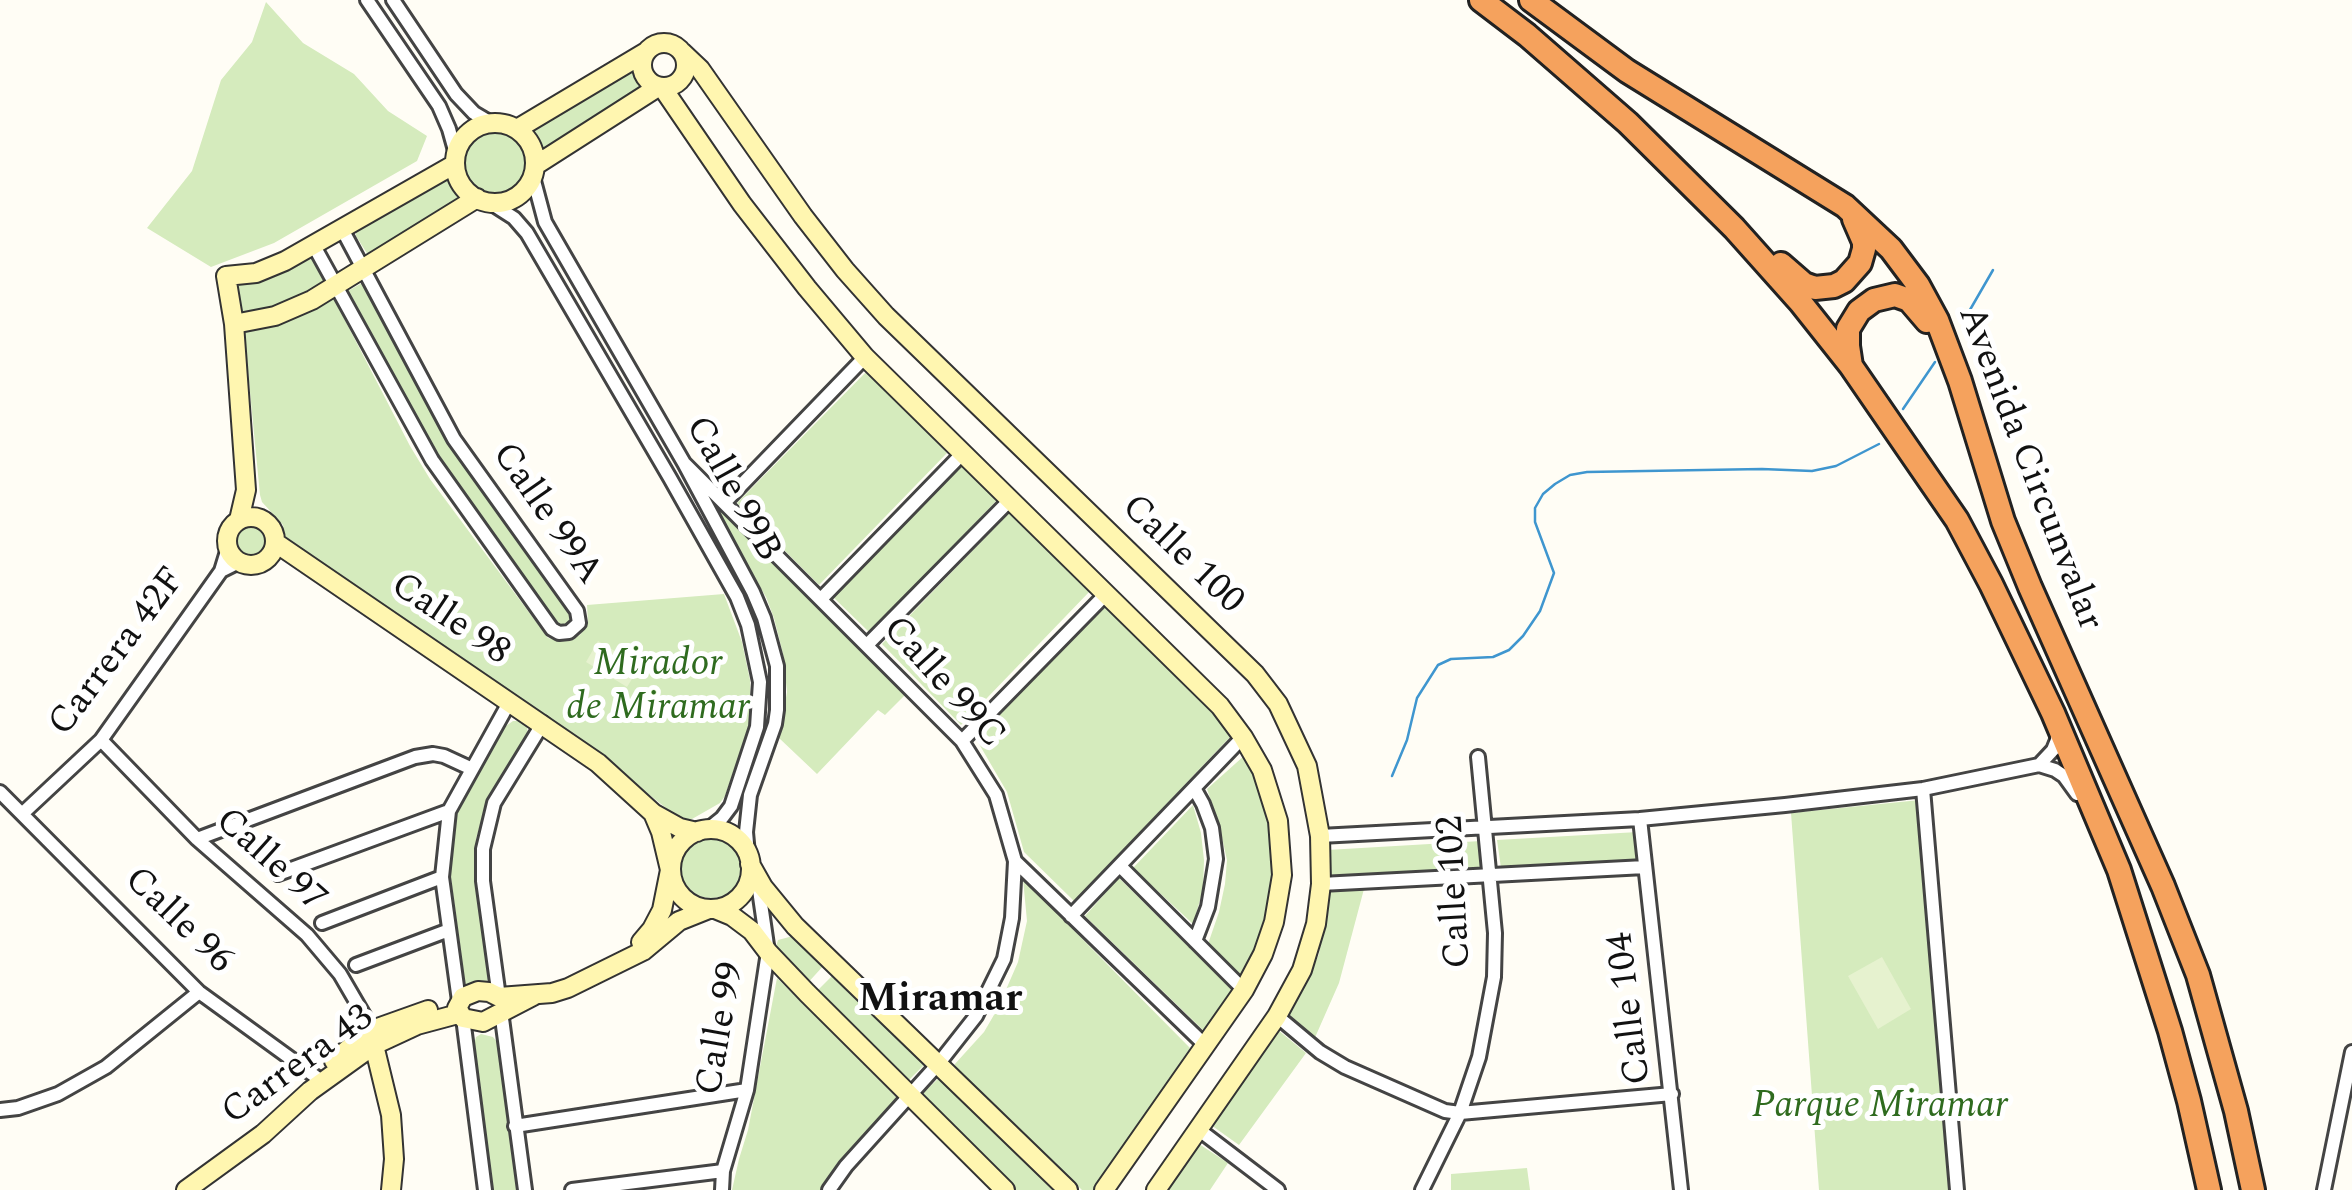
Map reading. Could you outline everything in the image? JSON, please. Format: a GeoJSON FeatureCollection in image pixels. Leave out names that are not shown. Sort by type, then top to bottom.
{"type":"FeatureCollection","features":[{"type":"Feature","properties":{"kind":"highway","name":"Avenida Circunvalar"},"geometry":{"type":"LineString","coordinates":[[1481,0],[1527,34],[1628,122],[1745,240],[1851,366],[1957,520],[2059,725],[2112,852],[2170,1030],[2209,1190]]}},
{"type":"Feature","properties":{"kind":"highway","name":"Avenida Circunvalar"},"geometry":{"type":"LineString","coordinates":[[1532,0],[1627,71],[1845,206],[1891,250],[1918,284],[1937,320],[1960,381],[2003,521],[2198,975],[2256,1190]]}},
{"type":"Feature","properties":{"kind":"highway"},"geometry":{"type":"LineString","coordinates":[[1745,240],[1762,248],[1804,284],[1815,288],[1834,286],[1853,272],[1864,250],[1845,206]]}},
{"type":"Feature","properties":{"kind":"highway"},"geometry":{"type":"LineString","coordinates":[[1851,366],[1848,329],[1859,311],[1874,300],[1895,295],[1908,300],[1929,323],[1960,381]]}},
{"type":"Feature","properties":{"kind":"highway"},"geometry":{"type":"LineString","coordinates":[[2194,1190],[2201,1148]]}},
{"type":"Feature","properties":{"kind":"street"},"geometry":{"type":"LineString","coordinates":[[239,520],[249,516],[271,526],[278,550],[256,565],[234,555],[228,535],[239,520],[246,490],[234,324],[226,276],[256,272],[286,261],[342,230],[456,159],[460,143],[479,126],[504,124],[528,138],[534,151],[534,171],[526,188],[503,202],[483,200],[466,190],[458,178],[456,159],[449,129],[439,106],[366,0]]}},
{"type":"Feature","properties":{"kind":"street"},"geometry":{"type":"LineString","coordinates":[[393,0],[456,94],[474,113],[491,123]]}},
{"type":"Feature","properties":{"kind":"street"},"geometry":{"type":"LineString","coordinates":[[517,129],[658,44],[671,44],[682,52],[686,64],[683,76],[674,85],[660,87],[534,171]]}},
{"type":"Feature","properties":{"kind":"street"},"geometry":{"type":"LineString","coordinates":[[646,52],[644,76],[660,87],[754,218],[865,357],[1220,706],[1262,770],[1281,843],[1282,876],[1274,922],[1262,954],[1244,990],[1104,1190]]}},
{"type":"Feature","properties":{"kind":"street","name":"Calle 100"},"geometry":{"type":"LineString","coordinates":[[682,52],[700,69],[834,256],[886,316],[1256,674],[1278,704],[1308,766],[1320,836],[1322,884],[1316,924],[1302,970],[1277,1016],[1156,1190]]}},
{"type":"Feature","properties":{"kind":"street","name":"Calle 99B"},"geometry":{"type":"LineString","coordinates":[[534,171],[545,222],[684,463],[764,618],[778,677],[775,724],[750,796],[746,832],[752,865]]}},
{"type":"Feature","properties":{"kind":"street"},"geometry":{"type":"LineString","coordinates":[[234,324],[295,309],[483,200]]}},
{"type":"Feature","properties":{"kind":"street","name":"Calle 99B"},"geometry":{"type":"LineString","coordinates":[[483,200],[514,218],[527,233],[670,478],[748,625],[760,682],[757,727],[731,806],[722,818],[702,831]]}},
{"type":"Feature","properties":{"kind":"street","name":"Calle 99A"},"geometry":{"type":"LineString","coordinates":[[314,246],[432,460],[552,629],[569,632],[579,623],[577,611],[454,439],[342,230]]}},
{"type":"Feature","properties":{"kind":"street"},"geometry":{"type":"LineString","coordinates":[[724,502],[865,357]]}},
{"type":"Feature","properties":{"kind":"street"},"geometry":{"type":"LineString","coordinates":[[821,598],[962,454]]}},
{"type":"Feature","properties":{"kind":"street","name":"Calle 99C"},"geometry":{"type":"LineString","coordinates":[[684,463],[962,740],[996,795],[1015,862],[1012,918],[1004,958],[976,1016],[846,1166],[830,1190]]}},
{"type":"Feature","properties":{"kind":"street"},"geometry":{"type":"LineString","coordinates":[[246,490],[259,518]]}},
{"type":"Feature","properties":{"kind":"street"},"geometry":{"type":"LineString","coordinates":[[868,644],[1010,500]]}},
{"type":"Feature","properties":{"kind":"street","name":"Calle 98"},"geometry":{"type":"LineString","coordinates":[[278,550],[510,701],[449,810],[442,877],[485,1190]]}},
{"type":"Feature","properties":{"kind":"street","name":"Carrera 42F"},"geometry":{"type":"LineString","coordinates":[[22,814],[101,740],[234,555]]}},
{"type":"Feature","properties":{"kind":"street"},"geometry":{"type":"LineString","coordinates":[[962,740],[1106,594]]}},
{"type":"Feature","properties":{"kind":"street"},"geometry":{"type":"LineString","coordinates":[[510,701],[598,762],[653,813],[680,828],[726,832],[736,838],[795,926],[1068,1190]]}},
{"type":"Feature","properties":{"kind":"street"},"geometry":{"type":"LineString","coordinates":[[525,1190],[482,881],[482,848],[494,803],[543,724]]}},
{"type":"Feature","properties":{"kind":"street"},"geometry":{"type":"LineString","coordinates":[[2038,766],[2053,750],[2059,725]]}},
{"type":"Feature","properties":{"kind":"street"},"geometry":{"type":"LineString","coordinates":[[1071,916],[1243,737]]}},
{"type":"Feature","properties":{"kind":"street","name":"Calle 97"},"geometry":{"type":"LineString","coordinates":[[101,740],[197,839],[307,935],[340,974],[365,1017],[372,1038]]}},
{"type":"Feature","properties":{"kind":"street"},"geometry":{"type":"LineString","coordinates":[[197,839],[415,758],[433,754],[470,768]]}},
{"type":"Feature","properties":{"kind":"street","name":"Calle 102"},"geometry":{"type":"LineString","coordinates":[[1422,1190],[1460,1113],[1479,1057],[1494,976],[1495,933],[1478,757]]}},
{"type":"Feature","properties":{"kind":"street"},"geometry":{"type":"LineString","coordinates":[[1320,836],[1640,819],[1923,789],[2038,766],[2055,770],[2071,783],[2112,852]]}},
{"type":"Feature","properties":{"kind":"street"},"geometry":{"type":"LineString","coordinates":[[1194,788],[1212,828],[1216,858],[1208,907],[1196,941]]}},
{"type":"Feature","properties":{"kind":"street"},"geometry":{"type":"LineString","coordinates":[[1923,789],[1958,1190]]}},
{"type":"Feature","properties":{"kind":"street","name":"Calle 96"},"geometry":{"type":"LineString","coordinates":[[1,794],[199,992],[320,1079]]}},
{"type":"Feature","properties":{"kind":"street"},"geometry":{"type":"LineString","coordinates":[[278,874],[449,810]]}},
{"type":"Feature","properties":{"kind":"street"},"geometry":{"type":"LineString","coordinates":[[653,813],[665,844],[672,883],[679,894],[689,903],[712,909],[748,927],[768,952],[1006,1190]]}},
{"type":"Feature","properties":{"kind":"street","name":"Calle 104"},"geometry":{"type":"LineString","coordinates":[[1640,819],[1681,1190]]}},
{"type":"Feature","properties":{"kind":"street"},"geometry":{"type":"LineString","coordinates":[[624,959],[656,922],[678,845],[702,831]]}},
{"type":"Feature","properties":{"kind":"street"},"geometry":{"type":"LineString","coordinates":[[1015,862],[1206,1046]]}},
{"type":"Feature","properties":{"kind":"street"},"geometry":{"type":"LineString","coordinates":[[500,1004],[489,992],[478,990],[468,994],[460,1009],[469,1021],[483,1022],[490,1020],[500,1004],[568,988],[654,944],[679,921],[734,901],[747,885],[752,865]]}},
{"type":"Feature","properties":{"kind":"street","name":"Calle 99"},"geometry":{"type":"LineString","coordinates":[[722,1190],[723,1171],[747,1090],[768,952],[752,865]]}},
{"type":"Feature","properties":{"kind":"street"},"geometry":{"type":"LineString","coordinates":[[1120,866],[1244,990]]}},
{"type":"Feature","properties":{"kind":"street"},"geometry":{"type":"LineString","coordinates":[[1322,884],[1645,867]]}},
{"type":"Feature","properties":{"kind":"street"},"geometry":{"type":"LineString","coordinates":[[322,923],[442,877]]}},
{"type":"Feature","properties":{"kind":"street"},"geometry":{"type":"LineString","coordinates":[[765,930],[795,926]]}},
{"type":"Feature","properties":{"kind":"street"},"geometry":{"type":"LineString","coordinates":[[356,964],[449,930]]}},
{"type":"Feature","properties":{"kind":"street"},"geometry":{"type":"LineString","coordinates":[[0,1110],[58,1094],[106,1067],[199,992]]}},
{"type":"Feature","properties":{"kind":"street","name":"Carrera 43"},"geometry":{"type":"LineString","coordinates":[[186,1190],[262,1134],[320,1079],[372,1038],[460,1009]]}},
{"type":"Feature","properties":{"kind":"street"},"geometry":{"type":"LineString","coordinates":[[1277,1016],[1312,1046],[1344,1066],[1445,1111],[1460,1113],[1672,1094]]}},
{"type":"Feature","properties":{"kind":"street"},"geometry":{"type":"LineString","coordinates":[[372,1038],[391,1116],[391,1190]]}},
{"type":"Feature","properties":{"kind":"street"},"geometry":{"type":"LineString","coordinates":[[2324,1190],[2352,1052]]}},
{"type":"Feature","properties":{"kind":"street"},"geometry":{"type":"LineString","coordinates":[[515,1126],[747,1090]]}},
{"type":"Feature","properties":{"kind":"street"},"geometry":{"type":"LineString","coordinates":[[1198,1129],[1278,1190]]}},
{"type":"Feature","properties":{"kind":"street"},"geometry":{"type":"LineString","coordinates":[[572,1190],[723,1171]]}},
{"type":"Feature","properties":{"kind":"green space"},"geometry":{"type":"Polygon","coordinates":[[[266,2],[303,43],[354,74],[388,111],[427,136],[417,161],[274,243],[211,267],[147,228],[192,171],[221,80],[252,42],[266,2]]]}},
{"type":"Feature","properties":{"kind":"green space"},"geometry":{"type":"Polygon","coordinates":[[[628,70],[644,86],[542,153],[535,135],[526,127],[628,70]]]}},
{"type":"Feature","properties":{"kind":"green space"},"geometry":{"type":"Polygon","coordinates":[[[496,132],[518,141],[527,163],[518,185],[496,194],[474,185],[465,163],[474,141],[496,132]]]}},
{"type":"Feature","properties":{"kind":"green space"},"geometry":{"type":"Polygon","coordinates":[[[448,174],[464,198],[371,257],[368,255],[356,231],[448,174]]]}},
{"type":"Feature","properties":{"kind":"green space"},"geometry":{"type":"Polygon","coordinates":[[[312,255],[326,281],[291,301],[268,309],[238,312],[236,284],[255,280],[312,255]]]}},
{"type":"Feature","properties":{"kind":"green space"},"geometry":{"type":"Polygon","coordinates":[[[362,283],[451,446],[573,614],[574,622],[562,629],[554,625],[435,457],[346,292],[362,283]]]}},
{"type":"Feature","properties":{"kind":"green space","name":"Mirador de Miramar"},"geometry":{"type":"Polygon","coordinates":[[[334,299],[430,479],[548,638],[566,641],[580,635],[588,623],[587,605],[724,594],[742,642],[750,680],[751,721],[720,803],[692,819],[680,819],[514,695],[292,552],[283,525],[260,495],[244,330],[298,317],[334,299]]]}},
{"type":"Feature","properties":{"kind":"green space"},"geometry":{"type":"Polygon","coordinates":[[[867,371],[947,453],[819,585],[737,503],[867,371]]]}},
{"type":"Feature","properties":{"kind":"green space"},"geometry":{"type":"Polygon","coordinates":[[[963,464],[998,499],[870,633],[833,597],[963,464]]]}},
{"type":"Feature","properties":{"kind":"green space"},"geometry":{"type":"Polygon","coordinates":[[[699,486],[907,693],[885,715],[878,710],[817,774],[779,738],[787,692],[774,618],[766,597],[699,486]]]}},
{"type":"Feature","properties":{"kind":"green space"},"geometry":{"type":"Polygon","coordinates":[[[1011,511],[1091,590],[961,725],[882,644],[1011,511]]]}},
{"type":"Feature","properties":{"kind":"green space"},"geometry":{"type":"Polygon","coordinates":[[[251,520],[266,526],[272,541],[266,556],[251,562],[236,556],[230,541],[236,526],[251,520]]]}},
{"type":"Feature","properties":{"kind":"green space"},"geometry":{"type":"Polygon","coordinates":[[[1105,605],[1216,712],[1232,735],[1074,901],[1024,852],[1007,792],[975,737],[1105,605]]]}},
{"type":"Feature","properties":{"kind":"green space"},"geometry":{"type":"Polygon","coordinates":[[[598,641],[640,666],[627,687],[586,662],[598,641]]]}},
{"type":"Feature","properties":{"kind":"green space"},"geometry":{"type":"Polygon","coordinates":[[[513,721],[527,725],[528,739],[485,808],[476,839],[475,867],[488,979],[485,986],[470,989],[465,984],[450,871],[454,823],[467,786],[503,728],[513,721]]]}},
{"type":"Feature","properties":{"kind":"green space"},"geometry":{"type":"Polygon","coordinates":[[[1245,755],[1261,793],[1273,839],[1273,883],[1266,920],[1243,977],[1208,944],[1219,912],[1227,860],[1207,789],[1245,755]]]}},
{"type":"Feature","properties":{"kind":"green space","name":"Parque Miramar"},"geometry":{"type":"Polygon","coordinates":[[[1920,800],[1953,1190],[1819,1190],[1791,813],[1920,800]]]}},
{"type":"Feature","properties":{"kind":"green space"},"geometry":{"type":"Polygon","coordinates":[[[1193,805],[1204,860],[1203,890],[1193,924],[1133,868],[1193,805]]]}},
{"type":"Feature","properties":{"kind":"green space"},"geometry":{"type":"Polygon","coordinates":[[[1638,832],[1640,860],[1501,868],[1497,840],[1638,832]]]}},
{"type":"Feature","properties":{"kind":"green space"},"geometry":{"type":"Polygon","coordinates":[[[711,838],[732,847],[741,868],[732,889],[711,898],[690,889],[681,868],[690,847],[711,838]]]}},
{"type":"Feature","properties":{"kind":"green space"},"geometry":{"type":"Polygon","coordinates":[[[1481,841],[1483,868],[1329,877],[1327,850],[1481,841]]]}},
{"type":"Feature","properties":{"kind":"green space"},"geometry":{"type":"Polygon","coordinates":[[[1119,878],[1233,991],[1204,1031],[1085,916],[1119,878]]]}},
{"type":"Feature","properties":{"kind":"green space"},"geometry":{"type":"Polygon","coordinates":[[[1023,879],[1190,1048],[1093,1190],[1082,1190],[954,1065],[984,1032],[1018,962],[1027,921],[1023,879]]]}},
{"type":"Feature","properties":{"kind":"green space"},"geometry":{"type":"Polygon","coordinates":[[[1364,889],[1339,983],[1313,1042],[1286,1018],[1319,954],[1329,891],[1364,889]]]}},
{"type":"Feature","properties":{"kind":"green space"},"geometry":{"type":"Polygon","coordinates":[[[800,938],[825,964],[805,986],[775,950],[778,940],[800,938]]]}},
{"type":"Feature","properties":{"kind":"green space"},"geometry":{"type":"Polygon","coordinates":[[[1882,957],[1911,1009],[1878,1029],[1848,976],[1882,957]]]}},
{"type":"Feature","properties":{"kind":"green space"},"geometry":{"type":"Polygon","coordinates":[[[836,972],[927,1062],[906,1083],[815,993],[836,972]]]}},
{"type":"Feature","properties":{"kind":"green space"},"geometry":{"type":"Polygon","coordinates":[[[777,978],[897,1098],[839,1164],[823,1190],[732,1190],[748,1130],[777,978]]]}},
{"type":"Feature","properties":{"kind":"green space"},"geometry":{"type":"Polygon","coordinates":[[[1278,1030],[1306,1053],[1239,1145],[1211,1125],[1278,1030]]]}},
{"type":"Feature","properties":{"kind":"green space"},"geometry":{"type":"Polygon","coordinates":[[[481,1034],[497,1042],[518,1190],[493,1190],[473,1048],[481,1034]]]}},
{"type":"Feature","properties":{"kind":"green space"},"geometry":{"type":"Polygon","coordinates":[[[939,1078],[1055,1190],[1016,1190],[921,1095],[939,1078]]]}},
{"type":"Feature","properties":{"kind":"green space"},"geometry":{"type":"Polygon","coordinates":[[[1199,1144],[1228,1163],[1210,1190],[1167,1190],[1199,1144]]]}},
{"type":"Feature","properties":{"kind":"green space"},"geometry":{"type":"Polygon","coordinates":[[[1527,1168],[1530,1190],[1451,1190],[1451,1174],[1527,1168]]]}},
{"type":"Feature","properties":{"kind":"waterway"},"geometry":{"type":"LineString","coordinates":[[1967,315],[1993,270]]}},
{"type":"Feature","properties":{"kind":"waterway"},"geometry":{"type":"LineString","coordinates":[[1903,409],[1935,362]]}},
{"type":"Feature","properties":{"kind":"waterway"},"geometry":{"type":"LineString","coordinates":[[1392,776],[1407,740],[1417,698],[1438,665],[1451,659],[1493,657],[1509,650],[1540,611],[1554,573],[1535,522],[1535,508],[1555,484],[1570,475],[1587,472],[1812,471],[1836,466],[1879,444]]}},
{"type":"Feature","properties":{"kind":"district","name":"Miramar"},"geometry":{"type":"Point","coordinates":[940,1002]}}]}
